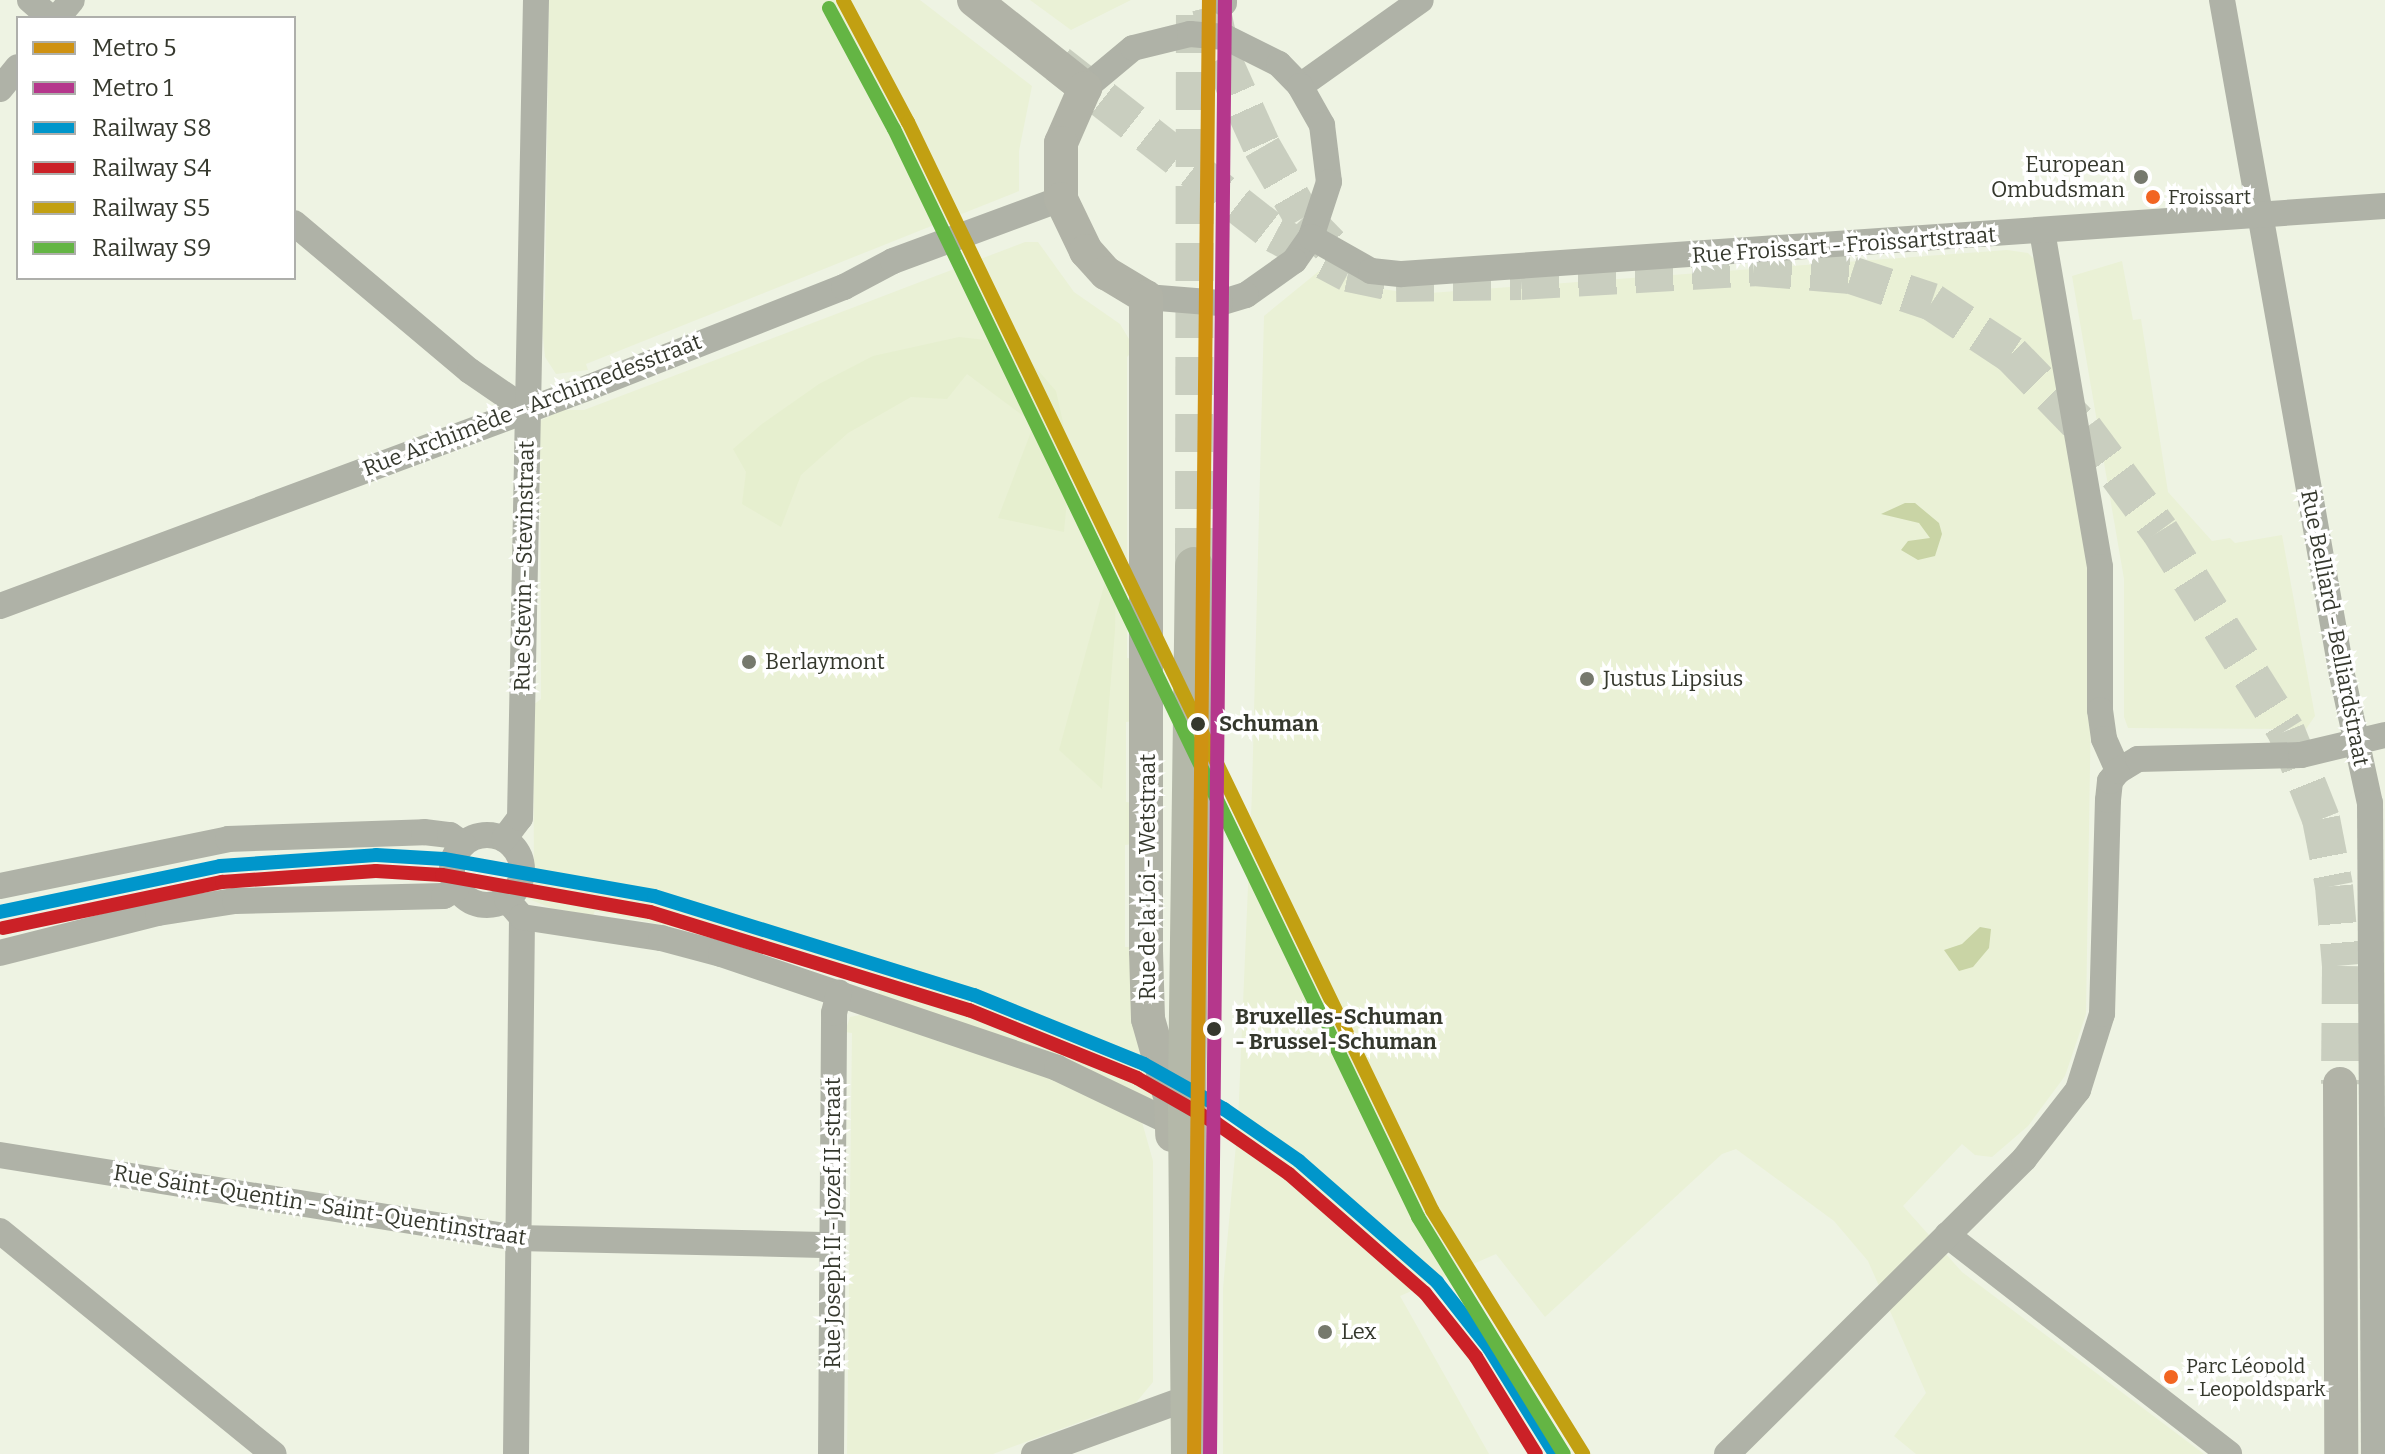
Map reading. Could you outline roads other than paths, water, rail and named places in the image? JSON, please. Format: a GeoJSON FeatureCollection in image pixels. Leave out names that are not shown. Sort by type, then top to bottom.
{"type":"FeatureCollection","features":[{"type":"Feature","properties":{"kind":"highway"},"geometry":{"type":"LineString","coordinates":[[1190,1454],[1187,1088],[1194,566]]}},
{"type":"Feature","properties":{"kind":"main road"},"geometry":{"type":"LineString","coordinates":[[974,0],[1085,88],[1061,143],[1061,199],[1086,251],[1106,273],[1146,297]]}},
{"type":"Feature","properties":{"kind":"main road","name":"Rue de la Loi - Wetstraat"},"geometry":{"type":"LineString","coordinates":[[1146,297],[1147,992],[1172,1123],[1174,1454]]}},
{"type":"Feature","properties":{"kind":"main road"},"geometry":{"type":"LineString","coordinates":[[2340,1084],[2341,1454]]}},
{"type":"Feature","properties":{"kind":"street"},"geometry":{"type":"LineString","coordinates":[[30,0],[49,16]]}},
{"type":"Feature","properties":{"kind":"street"},"geometry":{"type":"LineString","coordinates":[[59,16],[72,0]]}},
{"type":"Feature","properties":{"kind":"street","name":"Rue Stevin - Stevinstraat"},"geometry":{"type":"LineString","coordinates":[[504,839],[520,818],[524,408],[531,361],[536,0]]}},
{"type":"Feature","properties":{"kind":"street"},"geometry":{"type":"LineString","coordinates":[[1300,86],[1421,0]]}},
{"type":"Feature","properties":{"kind":"street","name":"Rue Belliard - Belliardstraat"},"geometry":{"type":"LineString","coordinates":[[2228,1],[2259,215],[2370,803],[2375,958],[2374,1454]]}},
{"type":"Feature","properties":{"kind":"street"},"geometry":{"type":"LineString","coordinates":[[1085,88],[1133,48],[1190,34],[1225,37],[1254,48],[1300,86],[1322,125],[1328,163],[1323,210],[1311,237],[1294,261],[1246,295],[1192,304],[1146,297]]}},
{"type":"Feature","properties":{"kind":"street"},"geometry":{"type":"LineString","coordinates":[[0,89],[16,69]]}},
{"type":"Feature","properties":{"kind":"street","name":"Rue Archimède - Archimedesstraat"},"geometry":{"type":"LineString","coordinates":[[0,606],[524,408],[1061,199]]}},
{"type":"Feature","properties":{"kind":"street","name":"Rue Froissart - Froissartstraat"},"geometry":{"type":"LineString","coordinates":[[1311,237],[1371,271],[1402,274],[2385,206]]}},
{"type":"Feature","properties":{"kind":"street"},"geometry":{"type":"LineString","coordinates":[[296,225],[470,371],[524,408]]}},
{"type":"Feature","properties":{"kind":"street"},"geometry":{"type":"LineString","coordinates":[[2042,231],[2100,567],[2100,710],[2104,739],[2118,771]]}},
{"type":"Feature","properties":{"kind":"street"},"geometry":{"type":"LineString","coordinates":[[1727,1454],[2042,1140],[2078,1090],[2094,1045],[2106,984],[2108,800],[2110,781],[2118,771],[2128,762],[2150,758],[2301,755],[2357,745],[2385,735]]}},
{"type":"Feature","properties":{"kind":"street"},"geometry":{"type":"LineString","coordinates":[[0,886],[228,839],[424,832],[450,835],[463,844]]}},
{"type":"Feature","properties":{"kind":"street"},"geometry":{"type":"LineString","coordinates":[[516,1454],[514,908],[522,863],[504,839],[482,835],[463,844],[452,860],[456,889],[474,904],[514,908],[661,938],[839,993],[1057,1068],[1172,1123]]}},
{"type":"Feature","properties":{"kind":"street"},"geometry":{"type":"LineString","coordinates":[[0,953],[158,913],[235,901],[444,896],[456,889]]}},
{"type":"Feature","properties":{"kind":"street","name":"Rue Joseph II - Jozef II-straat"},"geometry":{"type":"LineString","coordinates":[[831,1454],[834,1013],[839,993]]}},
{"type":"Feature","properties":{"kind":"street","name":"Rue Saint-Quentin - Saint-Quentinstraat"},"geometry":{"type":"LineString","coordinates":[[0,1155],[517,1238],[833,1245]]}},
{"type":"Feature","properties":{"kind":"street"},"geometry":{"type":"LineString","coordinates":[[0,1231],[273,1454]]}},
{"type":"Feature","properties":{"kind":"street"},"geometry":{"type":"LineString","coordinates":[[1947,1235],[2229,1454]]}},
{"type":"Feature","properties":{"kind":"street"},"geometry":{"type":"LineString","coordinates":[[1034,1454],[1174,1403]]}},
{"type":"Feature","properties":{"kind":"tunnel"},"geometry":{"type":"LineString","coordinates":[[1194,566],[1195,0]]}},
{"type":"Feature","properties":{"kind":"tunnel"},"geometry":{"type":"LineString","coordinates":[[1211,7],[1222,58],[1262,147],[1303,218],[1338,254]]}},
{"type":"Feature","properties":{"kind":"tunnel"},"geometry":{"type":"LineString","coordinates":[[1058,64],[1275,234],[1348,273],[1396,283],[1521,281],[1754,267],[1851,275],[1932,302],[2011,354],[2084,429],[2160,531],[2286,731],[2321,819],[2334,886],[2341,966],[2340,1084]]}},
{"type":"Feature","properties":{"kind":"metro line","name":"5"},"geometry":{"type":"LineString","coordinates":[[1194,1454],[1209,0]]}},
{"type":"Feature","properties":{"kind":"metro line","name":"1"},"geometry":{"type":"LineString","coordinates":[[1210,1454],[1225,0]]}},
{"type":"Feature","properties":{"kind":"rail line","name":"S5"},"geometry":{"type":"LineString","coordinates":[[843,0],[908,122],[1432,1210],[1583,1454]]}},
{"type":"Feature","properties":{"kind":"rail line","name":"S9"},"geometry":{"type":"LineString","coordinates":[[829,8],[894,129],[1418,1217],[1564,1454]]}},
{"type":"Feature","properties":{"kind":"rail line","name":"S8"},"geometry":{"type":"LineString","coordinates":[[0,912],[220,866],[376,855],[444,859],[654,896],[974,995],[1144,1064],[1224,1109],[1299,1161],[1437,1282],[1489,1348],[1555,1454]]}},
{"type":"Feature","properties":{"kind":"rail line","name":"S4"},"geometry":{"type":"LineString","coordinates":[[3,928],[222,882],[376,871],[442,875],[650,912],[969,1010],[1137,1078],[1216,1123],[1289,1174],[1425,1293],[1476,1357],[1536,1454]]}},
{"type":"Feature","properties":{"kind":"place","name":"European Ombudsman"},"geometry":{"type":"Point","coordinates":[2141,177]}},
{"type":"Feature","properties":{"kind":"place","name":"Froissart"},"geometry":{"type":"Point","coordinates":[2153,197]}},
{"type":"Feature","properties":{"kind":"place","name":"Berlaymont"},"geometry":{"type":"Point","coordinates":[749,662]}},
{"type":"Feature","properties":{"kind":"place","name":"Justus Lipsius"},"geometry":{"type":"Point","coordinates":[1587,679]}},
{"type":"Feature","properties":{"kind":"place","name":"Schuman"},"geometry":{"type":"Point","coordinates":[1198,724]}},
{"type":"Feature","properties":{"kind":"place","name":"Bruxelles-Schuman - Brussel-Schuman"},"geometry":{"type":"Point","coordinates":[1214,1029]}},
{"type":"Feature","properties":{"kind":"place","name":"Lex"},"geometry":{"type":"Point","coordinates":[1325,1332]}},
{"type":"Feature","properties":{"kind":"place","name":"Parc Léopold - Leopoldspark"},"geometry":{"type":"Point","coordinates":[2171,1377]}}]}
